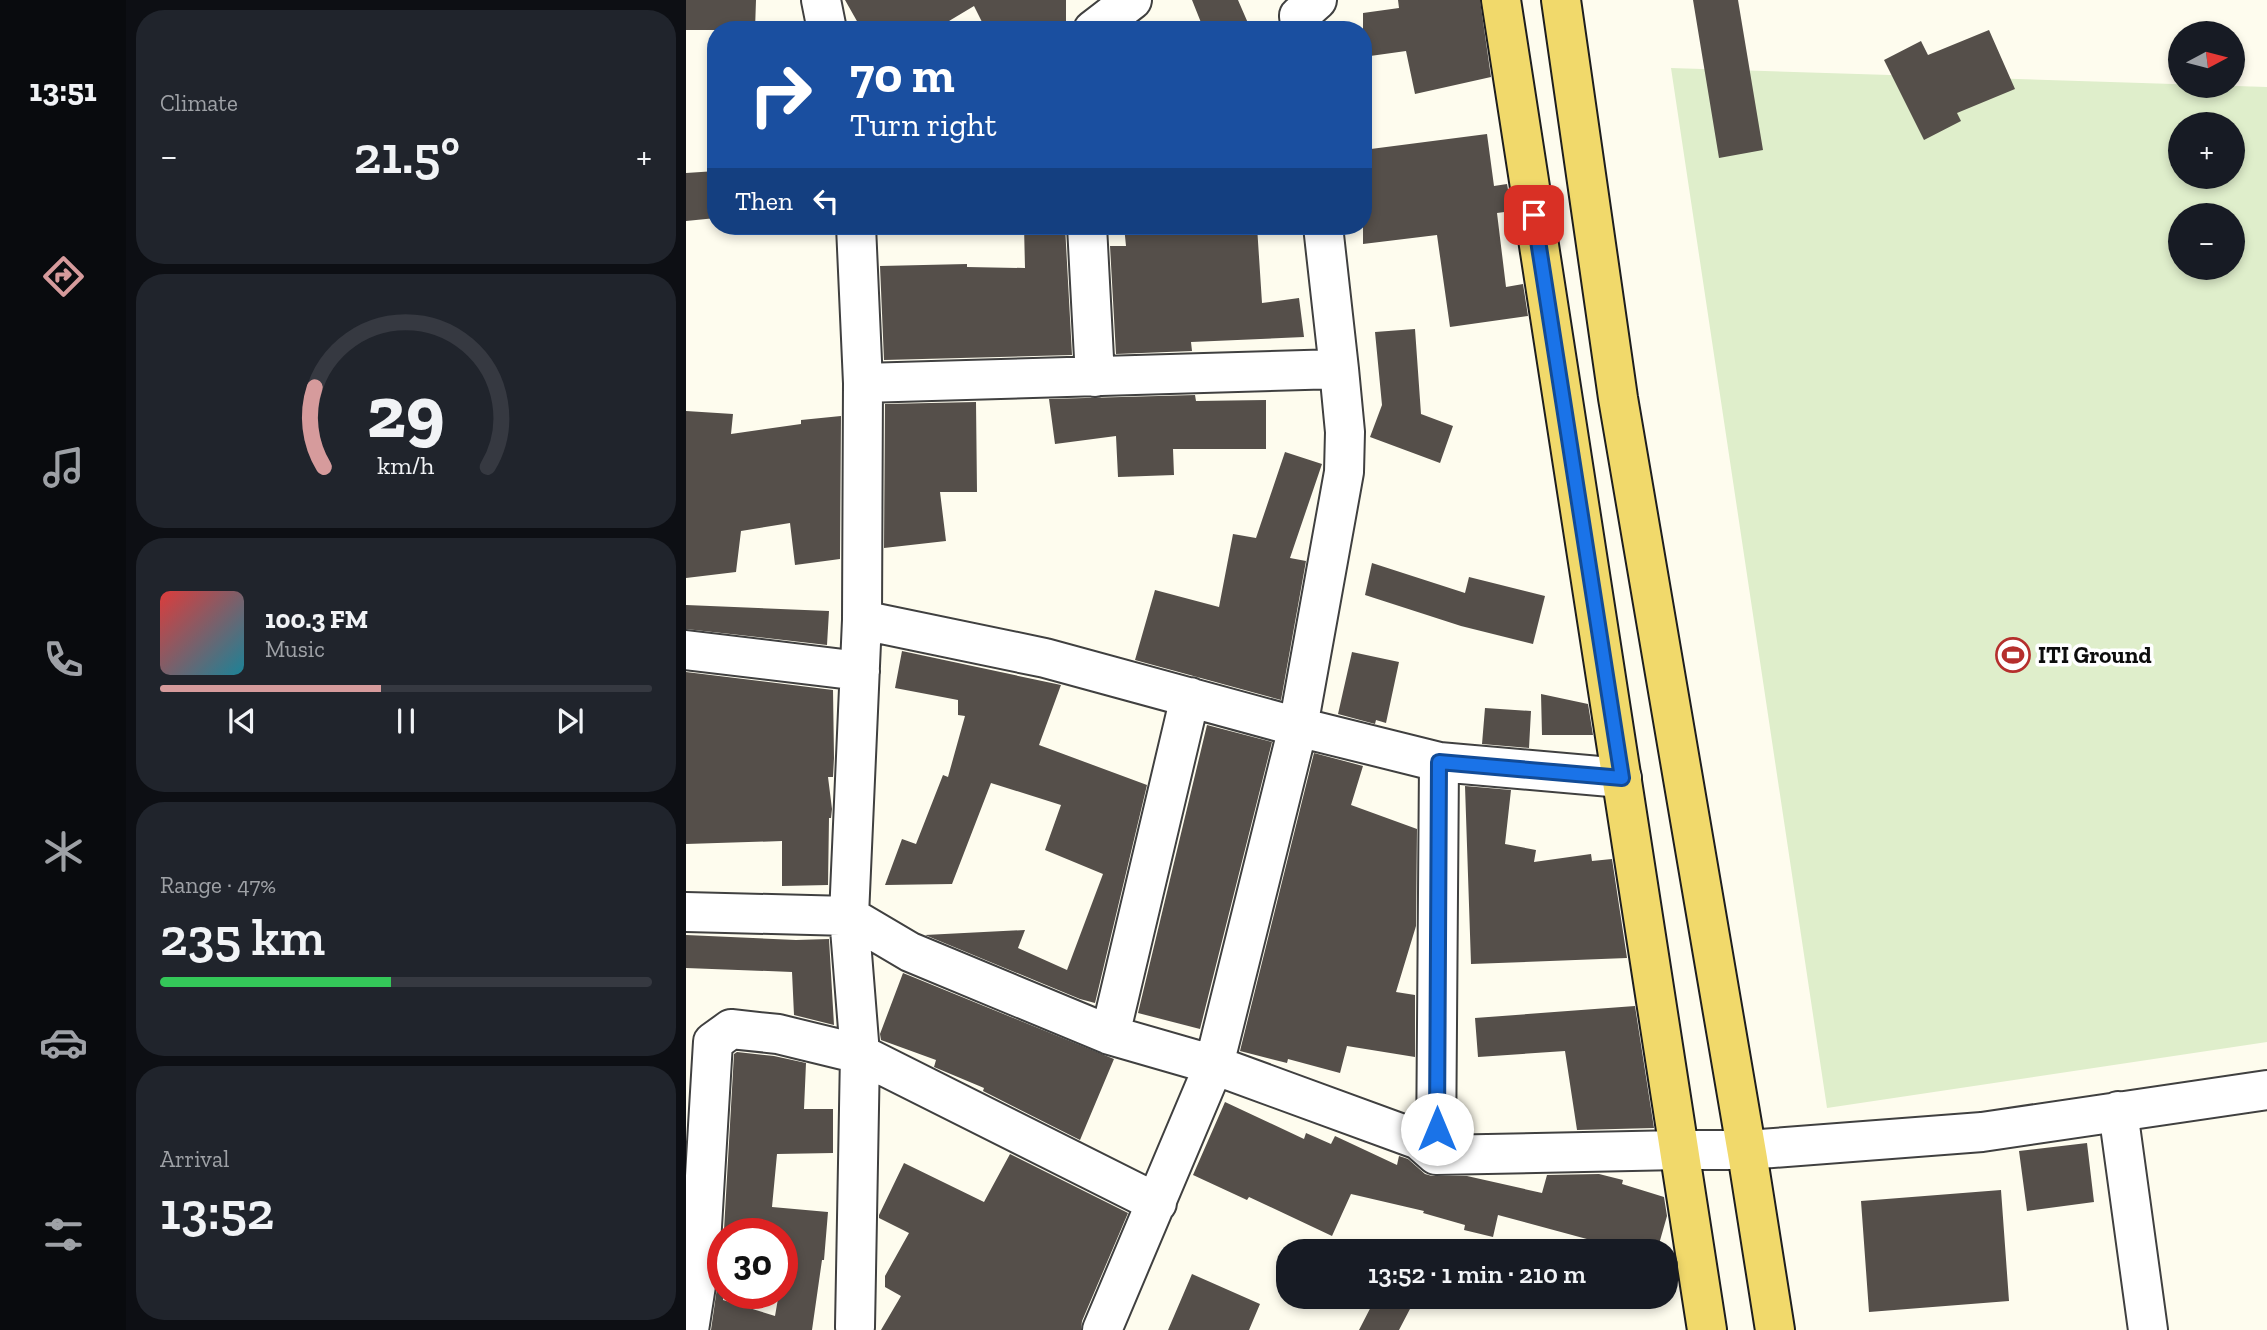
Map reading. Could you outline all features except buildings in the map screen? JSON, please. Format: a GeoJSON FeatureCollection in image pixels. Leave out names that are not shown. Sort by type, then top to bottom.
{"type":"FeatureCollection","features":[{"type":"Feature","properties":{"kind":"main road"},"geometry":{"type":"LineString","coordinates":[[1501,0],[1707,1330]]}},
{"type":"Feature","properties":{"kind":"main road"},"geometry":{"type":"LineString","coordinates":[[1561,0],[1618,398],[1747,1150],[1775,1330]]}},
{"type":"Feature","properties":{"kind":"street"},"geometry":{"type":"LineString","coordinates":[[821,0],[825,21]]}},
{"type":"Feature","properties":{"kind":"street"},"geometry":{"type":"LineString","coordinates":[[1105,21],[1132,0]]}},
{"type":"Feature","properties":{"kind":"street"},"geometry":{"type":"LineString","coordinates":[[1300,21],[1299,16],[1317,0]]}},
{"type":"Feature","properties":{"kind":"street"},"geometry":{"type":"LineString","coordinates":[[855,1327],[860,1054],[849,916],[862,620],[863,383],[856,235]]}},
{"type":"Feature","properties":{"kind":"street"},"geometry":{"type":"LineString","coordinates":[[1087,235],[1095,377]]}},
{"type":"Feature","properties":{"kind":"street"},"geometry":{"type":"LineString","coordinates":[[1102,1330],[1214,1065],[1298,727],[1344,472],[1345,432],[1324,235]]}},
{"type":"Feature","properties":{"kind":"street"},"geometry":{"type":"LineString","coordinates":[[863,383],[1339,369]]}},
{"type":"Feature","properties":{"kind":"street"},"geometry":{"type":"LineString","coordinates":[[862,620],[1045,658],[1298,727],[1439,762],[1622,778]]}},
{"type":"Feature","properties":{"kind":"street"},"geometry":{"type":"LineString","coordinates":[[686,650],[860,671]]}},
{"type":"Feature","properties":{"kind":"street"},"geometry":{"type":"LineString","coordinates":[[1110,1035],[1190,697]]}},
{"type":"Feature","properties":{"kind":"street"},"geometry":{"type":"LineString","coordinates":[[1436,1155],[1439,762]]}},
{"type":"Feature","properties":{"kind":"street"},"geometry":{"type":"LineString","coordinates":[[686,912],[849,916],[910,952],[1110,1035],[1214,1065],[1419,1140],[1436,1155],[1747,1150],[1982,1132],[2267,1090]]}},
{"type":"Feature","properties":{"kind":"street"},"geometry":{"type":"LineString","coordinates":[[689,1330],[699,1260],[713,1042],[731,1029],[778,1034],[860,1054],[1157,1203]]}},
{"type":"Feature","properties":{"kind":"street"},"geometry":{"type":"LineString","coordinates":[[2118,1111],[2148,1330]]}},
{"type":"Feature","properties":{"kind":"green space","name":"ITI Ground"},"geometry":{"type":"Polygon","coordinates":[[[1671,68],[2168,84],[2168,98],[2245,98],[2245,86],[2267,87],[2267,1042],[1827,1108],[1671,68]]]}},
{"type":"Feature","properties":{"kind":"place","name":"ITI Ground"},"geometry":{"type":"Point","coordinates":[2013,655]}},
{"type":"Feature","properties":{"kind":"route"},"geometry":{"type":"LineString","coordinates":[[1437,1129],[1439,762],[1622,778],[1534,215]]}}]}
